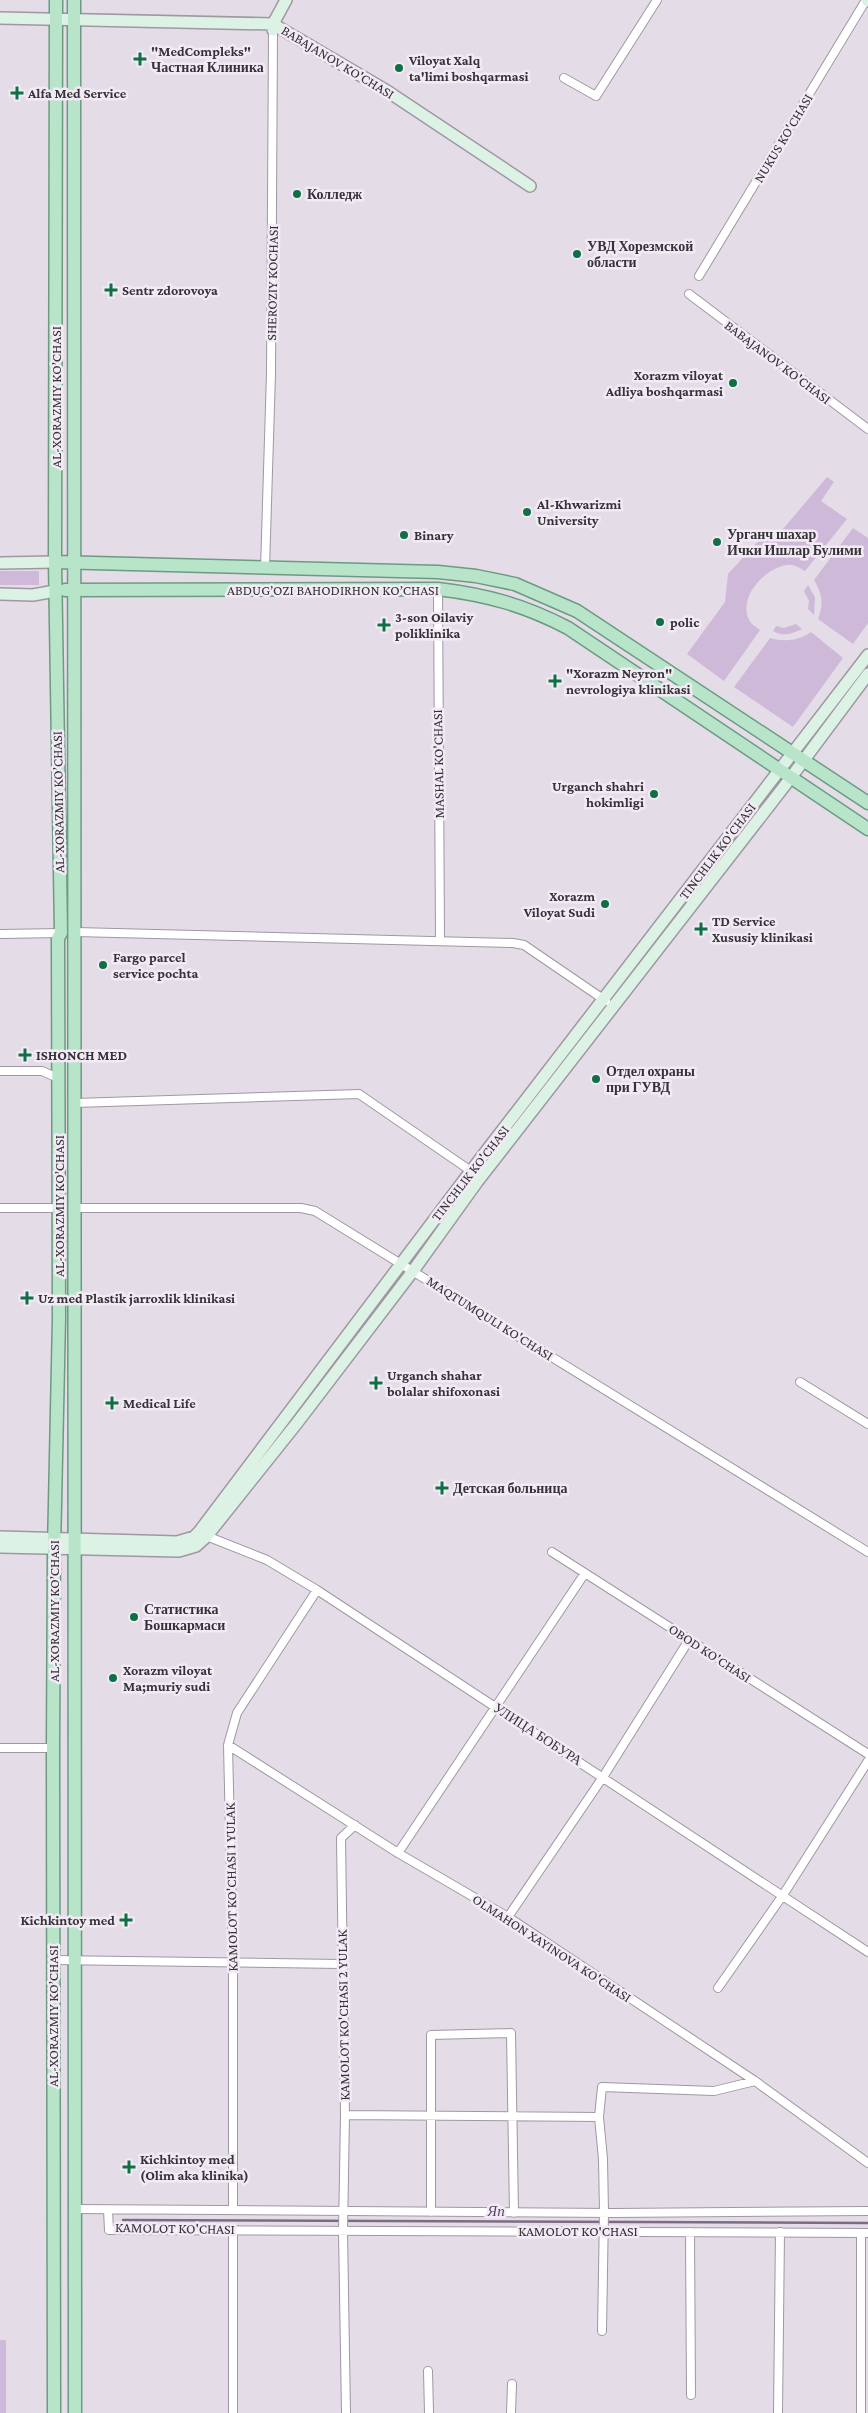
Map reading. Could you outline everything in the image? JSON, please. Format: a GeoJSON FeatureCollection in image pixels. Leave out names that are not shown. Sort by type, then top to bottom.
{"type":"FeatureCollection","features":[{"type":"Feature","properties":{"kind":"main road","name":"AL-XORAZMIY KO’CHASI"},"geometry":{"type":"LineString","coordinates":[[54,2413],[53,1748],[54,1545],[60,1208],[58,938],[61,934],[55,591],[56,0]]}},
{"type":"Feature","properties":{"kind":"main road","name":"AL-XORAZMIY KO’CHASI"},"geometry":{"type":"LineString","coordinates":[[74,0],[75,2413]]}},
{"type":"Feature","properties":{"kind":"main road","name":"SHEROZIY KOCHASI"},"geometry":{"type":"LineString","coordinates":[[273,28],[286,0]]}},
{"type":"Feature","properties":{"kind":"main road","name":"BABAJANOV KO'CHASI"},"geometry":{"type":"LineString","coordinates":[[0,18],[74,18],[273,28],[387,91],[530,186]]}},
{"type":"Feature","properties":{"kind":"main road","name":"ABDUG’OZI BAHODIRHON KO’CHASI"},"geometry":{"type":"LineString","coordinates":[[0,563],[55,562],[382,571],[476,576],[515,584],[577,611],[799,755],[868,803]]}},
{"type":"Feature","properties":{"kind":"main road"},"geometry":{"type":"LineString","coordinates":[[381,588],[382,571]]}},
{"type":"Feature","properties":{"kind":"main road","name":"ABDUG’OZI BAHODIRHON KO’CHASI"},"geometry":{"type":"LineString","coordinates":[[0,594],[41,594],[74,590],[381,588],[438,589],[473,593],[508,601],[568,628],[786,772],[868,829]]}},
{"type":"Feature","properties":{"kind":"main road","name":"TINCHLIK KO'CHASI"},"geometry":{"type":"LineString","coordinates":[[203,1534],[292,1430],[413,1270],[609,1003],[799,755],[868,656]]}},
{"type":"Feature","properties":{"kind":"main road","name":"TINCHLIK KO'CHASI"},"geometry":{"type":"LineString","coordinates":[[799,755],[868,674]]}},
{"type":"Feature","properties":{"kind":"main road","name":"TINCHLIK KO'CHASI"},"geometry":{"type":"LineString","coordinates":[[0,1547],[76,1545],[180,1551],[196,1546],[471,1171],[609,1003]]}},
{"type":"Feature","properties":{"kind":"main road","name":"TINCHLIK KO'CHASI"},"geometry":{"type":"LineString","coordinates":[[0,1537],[54,1545]]}},
{"type":"Feature","properties":{"kind":"street"},"geometry":{"type":"LineString","coordinates":[[564,78],[596,96],[657,0]]}},
{"type":"Feature","properties":{"kind":"street","name":"NUKUS KO'CHASI"},"geometry":{"type":"LineString","coordinates":[[699,276],[867,0]]}},
{"type":"Feature","properties":{"kind":"street","name":"SHEROZIY KOCHASI"},"geometry":{"type":"LineString","coordinates":[[265,569],[271,373],[273,28]]}},
{"type":"Feature","properties":{"kind":"street","name":"BABAJANOV KO'CHASI"},"geometry":{"type":"LineString","coordinates":[[689,294],[868,429]]}},
{"type":"Feature","properties":{"kind":"street","name":"MASHAL KO'CHASI"},"geometry":{"type":"LineString","coordinates":[[438,589],[440,940]]}},
{"type":"Feature","properties":{"kind":"street"},"geometry":{"type":"LineString","coordinates":[[75,932],[513,943],[524,945],[609,1003]]}},
{"type":"Feature","properties":{"kind":"street"},"geometry":{"type":"LineString","coordinates":[[0,934],[61,934]]}},
{"type":"Feature","properties":{"kind":"street"},"geometry":{"type":"LineString","coordinates":[[0,1071],[42,1072],[58,1078]]}},
{"type":"Feature","properties":{"kind":"street"},"geometry":{"type":"LineString","coordinates":[[75,1103],[359,1094],[471,1171]]}},
{"type":"Feature","properties":{"kind":"street"},"geometry":{"type":"LineString","coordinates":[[0,1208],[60,1208]]}},
{"type":"Feature","properties":{"kind":"street","name":"MAQTUMQULI KO'CHASI"},"geometry":{"type":"LineString","coordinates":[[75,1208],[307,1208],[322,1214],[868,1552]]}},
{"type":"Feature","properties":{"kind":"street"},"geometry":{"type":"LineString","coordinates":[[800,1382],[868,1424]]}},
{"type":"Feature","properties":{"kind":"street","name":"УЛИЦА БОБУРА"},"geometry":{"type":"LineString","coordinates":[[203,1534],[266,1560],[317,1590],[868,1952]]}},
{"type":"Feature","properties":{"kind":"street","name":"OBOD KO'CHASI"},"geometry":{"type":"LineString","coordinates":[[552,1552],[868,1754]]}},
{"type":"Feature","properties":{"kind":"street"},"geometry":{"type":"LineString","coordinates":[[398,1853],[585,1573]]}},
{"type":"Feature","properties":{"kind":"street","name":"KAMOLOT KO'CHASI 1 YULAK"},"geometry":{"type":"LineString","coordinates":[[233,2209],[233,1962],[228,1744],[237,1713],[317,1590]]}},
{"type":"Feature","properties":{"kind":"street"},"geometry":{"type":"LineString","coordinates":[[508,1917],[603,1777],[689,1640]]}},
{"type":"Feature","properties":{"kind":"street","name":"OLMAHON XAYINOVA KO'CHASI"},"geometry":{"type":"LineString","coordinates":[[228,1744],[398,1853],[508,1917],[755,2081],[868,2163]]}},
{"type":"Feature","properties":{"kind":"street"},"geometry":{"type":"LineString","coordinates":[[0,1748],[53,1748]]}},
{"type":"Feature","properties":{"kind":"street"},"geometry":{"type":"LineString","coordinates":[[718,1988],[783,1896],[868,1761]]}},
{"type":"Feature","properties":{"kind":"street","name":"KAMOLOT KO'CHASI 2 YULAK"},"geometry":{"type":"LineString","coordinates":[[346,2413],[342,2231],[345,2114],[341,1838],[355,1825]]}},
{"type":"Feature","properties":{"kind":"street"},"geometry":{"type":"LineString","coordinates":[[52,1960],[74,1962],[342,1964]]}},
{"type":"Feature","properties":{"kind":"street"},"geometry":{"type":"LineString","coordinates":[[431,2212],[431,2035],[511,2033],[514,2213]]}},
{"type":"Feature","properties":{"kind":"street"},"geometry":{"type":"LineString","coordinates":[[602,2331],[602,2230],[604,2212],[603,2159],[599,2117],[602,2087],[714,2091],[755,2081]]}},
{"type":"Feature","properties":{"kind":"street"},"geometry":{"type":"LineString","coordinates":[[345,2114],[599,2117]]}},
{"type":"Feature","properties":{"kind":"street","name":"KAMOLOT KO'CHASI"},"geometry":{"type":"LineString","coordinates":[[865,2233],[602,2230],[109,2230],[108,2210],[233,2209],[624,2213],[868,2210]]}},
{"type":"Feature","properties":{"kind":"street"},"geometry":{"type":"LineString","coordinates":[[75,2210],[108,2210]]}},
{"type":"Feature","properties":{"kind":"street"},"geometry":{"type":"LineString","coordinates":[[234,2229],[234,2413]]}},
{"type":"Feature","properties":{"kind":"street"},"geometry":{"type":"LineString","coordinates":[[690,2232],[691,2395]]}},
{"type":"Feature","properties":{"kind":"street"},"geometry":{"type":"LineString","coordinates":[[778,2413],[780,2232]]}},
{"type":"Feature","properties":{"kind":"street"},"geometry":{"type":"LineString","coordinates":[[861,2413],[865,2233]]}},
{"type":"Feature","properties":{"kind":"street"},"geometry":{"type":"LineString","coordinates":[[428,2371],[429,2413]]}},
{"type":"Feature","properties":{"kind":"street"},"geometry":{"type":"LineString","coordinates":[[512,2384],[512,2413]]}},
{"type":"Feature","properties":{"kind":"shaded area"},"geometry":{"type":"Polygon","coordinates":[[[827,477],[834,482],[821,501],[847,519],[805,571],[792,565],[778,567],[769,572],[754,586],[749,595],[747,614],[751,623],[760,630],[724,681],[687,654],[725,602],[728,574],[761,538],[778,535],[827,477]]]}},
{"type":"Feature","properties":{"kind":"shaded area"},"geometry":{"type":"Polygon","coordinates":[[[853,528],[868,538],[868,623],[853,644],[818,619],[821,599],[819,589],[814,580],[853,528]]]}},
{"type":"Feature","properties":{"kind":"shaded area"},"geometry":{"type":"Polygon","coordinates":[[[0,571],[39,571],[39,585],[0,585],[0,571]]]}},
{"type":"Feature","properties":{"kind":"shaded area"},"geometry":{"type":"Polygon","coordinates":[[[808,585],[815,597],[814,615],[808,609],[809,601],[804,591],[808,585]]]}},
{"type":"Feature","properties":{"kind":"shaded area"},"geometry":{"type":"Polygon","coordinates":[[[796,624],[802,629],[788,634],[780,634],[773,631],[776,626],[784,628],[796,624]]]}},
{"type":"Feature","properties":{"kind":"shaded area"},"geometry":{"type":"Polygon","coordinates":[[[811,632],[843,658],[793,727],[734,687],[770,638],[791,640],[811,632]]]}},
{"type":"Feature","properties":{"kind":"shaded area"},"geometry":{"type":"Polygon","coordinates":[[[0,2340],[6,2340],[6,2413],[0,2413],[0,2340]]]}},
{"type":"Feature","properties":{"kind":"waterway","name":"Яп"},"geometry":{"type":"LineString","coordinates":[[123,2220],[868,2223]]}},
{"type":"Feature","properties":{"kind":"place","name":"\"MedCompleks\" Частная Клиника"},"geometry":{"type":"Point","coordinates":[140,59]}},
{"type":"Feature","properties":{"kind":"place","name":"Viloyat Xalq ta'limi boshqarmasi"},"geometry":{"type":"Point","coordinates":[399,68]}},
{"type":"Feature","properties":{"kind":"place","name":"Alfa Med Service"},"geometry":{"type":"Point","coordinates":[17,93]}},
{"type":"Feature","properties":{"kind":"place","name":"Колледж"},"geometry":{"type":"Point","coordinates":[297,194]}},
{"type":"Feature","properties":{"kind":"place","name":"УВД Хорезмской области"},"geometry":{"type":"Point","coordinates":[577,254]}},
{"type":"Feature","properties":{"kind":"place","name":"Sentr zdorovoya"},"geometry":{"type":"Point","coordinates":[111,290]}},
{"type":"Feature","properties":{"kind":"place","name":"Xorazm viloyat Adliya boshqarmasi"},"geometry":{"type":"Point","coordinates":[733,383]}},
{"type":"Feature","properties":{"kind":"place","name":"Al-Khwarizmi University"},"geometry":{"type":"Point","coordinates":[527,512]}},
{"type":"Feature","properties":{"kind":"place","name":"Binary"},"geometry":{"type":"Point","coordinates":[404,535]}},
{"type":"Feature","properties":{"kind":"place","name":"Урганч шахар Ички Ишлар Булими"},"geometry":{"type":"Point","coordinates":[717,542]}},
{"type":"Feature","properties":{"kind":"place","name":"polic"},"geometry":{"type":"Point","coordinates":[660,622]}},
{"type":"Feature","properties":{"kind":"place","name":"3-son Oilaviy poliklinika"},"geometry":{"type":"Point","coordinates":[384,625]}},
{"type":"Feature","properties":{"kind":"place","name":"\"Xorazm Neyron\" nevrologiya klinikasi"},"geometry":{"type":"Point","coordinates":[555,681]}},
{"type":"Feature","properties":{"kind":"place","name":"Urganch shahri hokimligi"},"geometry":{"type":"Point","coordinates":[654,794]}},
{"type":"Feature","properties":{"kind":"place","name":"Xorazm Viloyat Sudi"},"geometry":{"type":"Point","coordinates":[605,904]}},
{"type":"Feature","properties":{"kind":"place","name":"TD Service Xususiy klinikasi"},"geometry":{"type":"Point","coordinates":[701,929]}},
{"type":"Feature","properties":{"kind":"place","name":"Fargo parcel service pochta"},"geometry":{"type":"Point","coordinates":[103,965]}},
{"type":"Feature","properties":{"kind":"place","name":"ISHONCH MED"},"geometry":{"type":"Point","coordinates":[25,1055]}},
{"type":"Feature","properties":{"kind":"place","name":"Отдел охраны при ГУВД"},"geometry":{"type":"Point","coordinates":[596,1079]}},
{"type":"Feature","properties":{"kind":"place","name":"Uz med Plastik jarroxlik klinikasi"},"geometry":{"type":"Point","coordinates":[27,1298]}},
{"type":"Feature","properties":{"kind":"place","name":"Urganch shahar bolalar shifoxonasi"},"geometry":{"type":"Point","coordinates":[376,1383]}},
{"type":"Feature","properties":{"kind":"place","name":"Medical Life"},"geometry":{"type":"Point","coordinates":[112,1403]}},
{"type":"Feature","properties":{"kind":"place","name":"Детская больница"},"geometry":{"type":"Point","coordinates":[442,1488]}},
{"type":"Feature","properties":{"kind":"place","name":"Статистика Бошкармаси"},"geometry":{"type":"Point","coordinates":[134,1617]}},
{"type":"Feature","properties":{"kind":"place","name":"Xorazm viloyat Ma;muriy sudi"},"geometry":{"type":"Point","coordinates":[113,1678]}},
{"type":"Feature","properties":{"kind":"place","name":"Kichkintoy med"},"geometry":{"type":"Point","coordinates":[126,1920]}},
{"type":"Feature","properties":{"kind":"place","name":"Kichkintoy med (Olim aka klinika)"},"geometry":{"type":"Point","coordinates":[129,2167]}}]}
